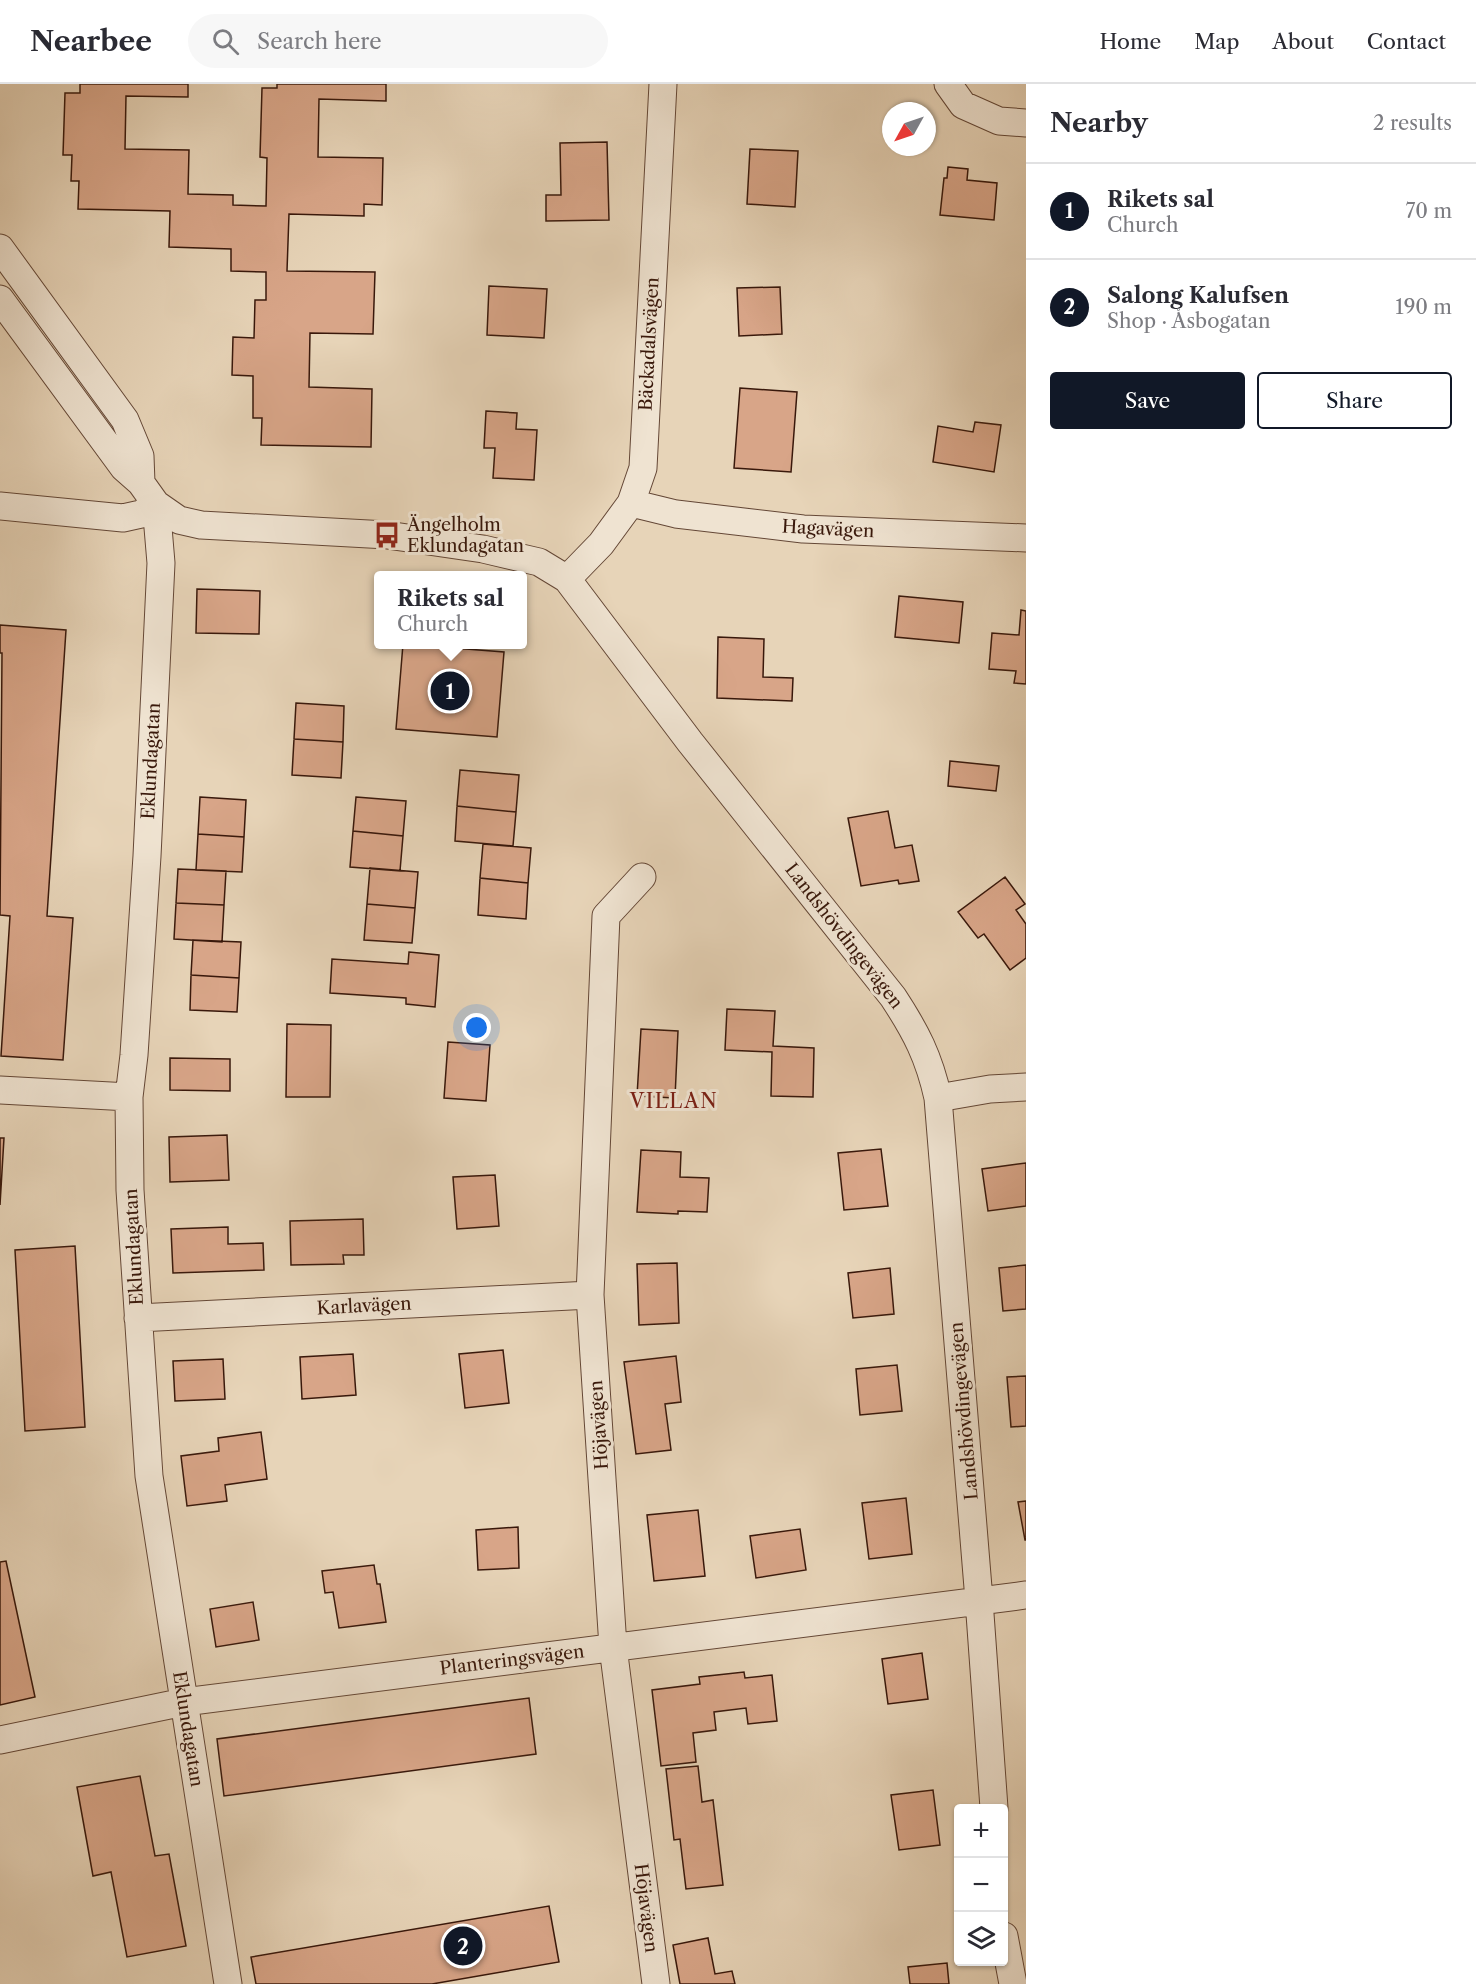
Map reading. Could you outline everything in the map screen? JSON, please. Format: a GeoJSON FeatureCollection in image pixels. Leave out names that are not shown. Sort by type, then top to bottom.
{"type":"FeatureCollection","features":[{"type":"Feature","properties":{"kind":"street","name":"Bäckadalsvägen"},"geometry":{"type":"LineString","coordinates":[[567,579],[601,544],[632,503],[643,468],[663,84]]}},
{"type":"Feature","properties":{"kind":"street"},"geometry":{"type":"LineString","coordinates":[[948,84],[963,105],[999,121],[1026,123]]}},
{"type":"Feature","properties":{"kind":"street"},"geometry":{"type":"LineString","coordinates":[[0,248],[125,420],[141,456],[149,493],[141,514],[123,518],[0,506]]}},
{"type":"Feature","properties":{"kind":"street","name":"Landshövdingevägen"},"geometry":{"type":"LineString","coordinates":[[0,299],[124,468],[179,520],[201,525],[387,535],[483,549],[539,562],[567,579],[690,742],[893,997],[916,1032],[932,1069],[938,1098],[980,1600],[994,1804]]}},
{"type":"Feature","properties":{"kind":"street","name":"Eklundagatan"},"geometry":{"type":"LineString","coordinates":[[149,493],[160,575],[147,856],[134,1055],[129,1097],[130,1190],[149,1476],[228,1984]]}},
{"type":"Feature","properties":{"kind":"street","name":"Hagavägen"},"geometry":{"type":"LineString","coordinates":[[632,503],[692,517],[803,529],[1026,538]]}},
{"type":"Feature","properties":{"kind":"street","name":"Höjavägen"},"geometry":{"type":"LineString","coordinates":[[642,877],[606,916],[590,1295],[613,1647],[650,1983]]}},
{"type":"Feature","properties":{"kind":"street"},"geometry":{"type":"LineString","coordinates":[[938,1098],[990,1089],[1026,1087]]}},
{"type":"Feature","properties":{"kind":"street"},"geometry":{"type":"LineString","coordinates":[[0,1090],[129,1097]]}},
{"type":"Feature","properties":{"kind":"street","name":"Karlavägen"},"geometry":{"type":"LineString","coordinates":[[138,1318],[590,1295]]}},
{"type":"Feature","properties":{"kind":"street","name":"Planteringsvägen"},"geometry":{"type":"LineString","coordinates":[[0,1740],[184,1702],[1026,1595]]}},
{"type":"Feature","properties":{"kind":"street"},"geometry":{"type":"LineString","coordinates":[[1008,1957],[1013,1984]]}},
{"type":"Feature","properties":{"kind":"building"},"geometry":{"type":"Polygon","coordinates":[[[80,84],[188,84],[188,97],[126,96],[125,149],[189,150],[188,194],[233,195],[233,205],[266,206],[267,158],[260,157],[262,88],[277,88],[277,84],[386,84],[386,101],[319,99],[318,157],[383,158],[382,205],[364,204],[364,216],[289,214],[287,271],[375,272],[373,334],[310,333],[309,387],[372,389],[371,447],[261,445],[262,418],[253,418],[253,376],[232,375],[233,337],[254,338],[255,300],[266,300],[266,272],[231,271],[231,249],[169,247],[170,211],[78,209],[79,181],[71,181],[72,155],[63,155],[65,93],[80,93],[80,84]]]}},
{"type":"Feature","properties":{"kind":"building"},"geometry":{"type":"Polygon","coordinates":[[[607,142],[609,220],[546,221],[546,195],[561,195],[560,143],[607,142]]]}},
{"type":"Feature","properties":{"kind":"building"},"geometry":{"type":"Polygon","coordinates":[[[750,149],[798,151],[795,207],[747,204],[750,149]]]}},
{"type":"Feature","properties":{"kind":"building"},"geometry":{"type":"Polygon","coordinates":[[[948,167],[968,169],[967,180],[997,183],[994,220],[940,215],[944,178],[947,178],[948,167]]]}},
{"type":"Feature","properties":{"kind":"building"},"geometry":{"type":"Polygon","coordinates":[[[489,286],[547,289],[544,338],[487,335],[489,286]]]}},
{"type":"Feature","properties":{"kind":"building"},"geometry":{"type":"Polygon","coordinates":[[[780,287],[782,334],[739,336],[737,288],[780,287]]]}},
{"type":"Feature","properties":{"kind":"building"},"geometry":{"type":"Polygon","coordinates":[[[740,388],[797,392],[791,472],[734,468],[740,388]]]}},
{"type":"Feature","properties":{"kind":"building"},"geometry":{"type":"Polygon","coordinates":[[[486,411],[517,413],[516,429],[537,430],[534,480],[493,478],[495,448],[484,448],[486,411]]]}},
{"type":"Feature","properties":{"kind":"building"},"geometry":{"type":"Polygon","coordinates":[[[975,422],[1001,425],[994,472],[933,462],[938,426],[973,432],[975,422]]]}},
{"type":"Feature","properties":{"kind":"building"},"geometry":{"type":"Polygon","coordinates":[[[197,589],[260,591],[259,634],[196,633],[197,589]]]}},
{"type":"Feature","properties":{"kind":"building"},"geometry":{"type":"Polygon","coordinates":[[[899,596],[963,602],[959,643],[895,637],[899,596]]]}},
{"type":"Feature","properties":{"kind":"building"},"geometry":{"type":"Polygon","coordinates":[[[1021,610],[1026,611],[1026,684],[1014,683],[1016,671],[989,669],[992,633],[1019,635],[1021,610]]]}},
{"type":"Feature","properties":{"kind":"building"},"geometry":{"type":"Polygon","coordinates":[[[0,625],[66,630],[47,916],[73,918],[63,1060],[1,1056],[10,916],[0,915],[2,653],[0,653],[0,625]]]}},
{"type":"Feature","properties":{"kind":"building"},"geometry":{"type":"Polygon","coordinates":[[[718,637],[764,639],[763,677],[793,678],[792,701],[717,698],[718,637]]]}},
{"type":"Feature","properties":{"kind":"building"},"geometry":{"type":"Polygon","coordinates":[[[403,649],[466,649],[504,652],[497,737],[396,729],[403,649]]]}},
{"type":"Feature","properties":{"kind":"building"},"geometry":{"type":"Polygon","coordinates":[[[296,703],[344,706],[343,742],[294,739],[296,703]]]}},
{"type":"Feature","properties":{"kind":"building"},"geometry":{"type":"Polygon","coordinates":[[[294,739],[343,742],[341,778],[292,775],[294,739]]]}},
{"type":"Feature","properties":{"kind":"building"},"geometry":{"type":"Polygon","coordinates":[[[950,761],[999,766],[996,791],[948,786],[950,761]]]}},
{"type":"Feature","properties":{"kind":"building"},"geometry":{"type":"Polygon","coordinates":[[[460,770],[519,775],[516,812],[457,806],[460,770]]]}},
{"type":"Feature","properties":{"kind":"building"},"geometry":{"type":"Polygon","coordinates":[[[200,797],[246,800],[244,837],[198,834],[200,797]]]}},
{"type":"Feature","properties":{"kind":"building"},"geometry":{"type":"Polygon","coordinates":[[[356,797],[406,801],[403,836],[353,831],[356,797]]]}},
{"type":"Feature","properties":{"kind":"building"},"geometry":{"type":"Polygon","coordinates":[[[457,806],[516,812],[513,846],[455,841],[457,806]]]}},
{"type":"Feature","properties":{"kind":"building"},"geometry":{"type":"Polygon","coordinates":[[[888,811],[895,848],[912,845],[919,881],[899,884],[898,880],[861,886],[848,818],[888,811]]]}},
{"type":"Feature","properties":{"kind":"building"},"geometry":{"type":"Polygon","coordinates":[[[353,831],[403,836],[400,871],[350,867],[353,831]]]}},
{"type":"Feature","properties":{"kind":"building"},"geometry":{"type":"Polygon","coordinates":[[[198,834],[244,837],[242,872],[196,870],[198,834]]]}},
{"type":"Feature","properties":{"kind":"building"},"geometry":{"type":"Polygon","coordinates":[[[483,844],[531,848],[528,883],[480,878],[483,844]]]}},
{"type":"Feature","properties":{"kind":"building"},"geometry":{"type":"Polygon","coordinates":[[[370,868],[418,872],[415,908],[367,904],[370,868]]]}},
{"type":"Feature","properties":{"kind":"building"},"geometry":{"type":"Polygon","coordinates":[[[178,869],[226,871],[224,905],[176,903],[178,869]]]}},
{"type":"Feature","properties":{"kind":"building"},"geometry":{"type":"Polygon","coordinates":[[[1005,877],[1025,904],[1016,910],[1026,924],[1026,958],[1010,970],[984,934],[978,938],[958,912],[1005,877]]]}},
{"type":"Feature","properties":{"kind":"building"},"geometry":{"type":"Polygon","coordinates":[[[480,878],[528,883],[526,919],[478,915],[480,878]]]}},
{"type":"Feature","properties":{"kind":"building"},"geometry":{"type":"Polygon","coordinates":[[[176,903],[224,905],[222,942],[174,939],[176,903]]]}},
{"type":"Feature","properties":{"kind":"building"},"geometry":{"type":"Polygon","coordinates":[[[367,904],[415,908],[412,943],[364,940],[367,904]]]}},
{"type":"Feature","properties":{"kind":"building"},"geometry":{"type":"Polygon","coordinates":[[[193,940],[241,942],[239,978],[191,975],[193,940]]]}},
{"type":"Feature","properties":{"kind":"building"},"geometry":{"type":"Polygon","coordinates":[[[409,952],[439,955],[435,1007],[406,1004],[406,998],[330,993],[332,959],[408,964],[409,952]]]}},
{"type":"Feature","properties":{"kind":"building"},"geometry":{"type":"Polygon","coordinates":[[[191,975],[239,978],[237,1012],[190,1010],[191,975]]]}},
{"type":"Feature","properties":{"kind":"building"},"geometry":{"type":"Polygon","coordinates":[[[727,1009],[775,1011],[773,1046],[814,1048],[813,1097],[771,1096],[772,1052],[725,1050],[727,1009]]]}},
{"type":"Feature","properties":{"kind":"building"},"geometry":{"type":"Polygon","coordinates":[[[287,1024],[331,1025],[330,1097],[286,1097],[287,1024]]]}},
{"type":"Feature","properties":{"kind":"building"},"geometry":{"type":"Polygon","coordinates":[[[641,1029],[678,1031],[675,1098],[637,1096],[641,1029]]]}},
{"type":"Feature","properties":{"kind":"building"},"geometry":{"type":"Polygon","coordinates":[[[448,1042],[490,1045],[486,1101],[444,1098],[448,1042]]]}},
{"type":"Feature","properties":{"kind":"building"},"geometry":{"type":"Polygon","coordinates":[[[170,1058],[230,1059],[230,1091],[170,1090],[170,1058]]]}},
{"type":"Feature","properties":{"kind":"building"},"geometry":{"type":"Polygon","coordinates":[[[227,1135],[229,1180],[170,1182],[169,1137],[227,1135]]]}},
{"type":"Feature","properties":{"kind":"building"},"geometry":{"type":"Polygon","coordinates":[[[0,1138],[4,1138],[0,1205],[0,1138]]]}},
{"type":"Feature","properties":{"kind":"building"},"geometry":{"type":"Polygon","coordinates":[[[881,1149],[888,1206],[844,1210],[838,1153],[881,1149]]]}},
{"type":"Feature","properties":{"kind":"building"},"geometry":{"type":"Polygon","coordinates":[[[641,1150],[681,1152],[680,1177],[709,1178],[707,1212],[678,1211],[678,1214],[637,1212],[641,1150]]]}},
{"type":"Feature","properties":{"kind":"building"},"geometry":{"type":"Polygon","coordinates":[[[1026,1163],[1026,1206],[988,1211],[982,1169],[1026,1163]]]}},
{"type":"Feature","properties":{"kind":"building"},"geometry":{"type":"Polygon","coordinates":[[[495,1175],[499,1226],[457,1229],[453,1177],[495,1175]]]}},
{"type":"Feature","properties":{"kind":"building"},"geometry":{"type":"Polygon","coordinates":[[[363,1219],[364,1255],[343,1255],[344,1264],[291,1265],[290,1221],[363,1219]]]}},
{"type":"Feature","properties":{"kind":"building"},"geometry":{"type":"Polygon","coordinates":[[[228,1227],[228,1244],[263,1243],[264,1270],[173,1273],[171,1229],[228,1227]]]}},
{"type":"Feature","properties":{"kind":"building"},"geometry":{"type":"Polygon","coordinates":[[[75,1246],[85,1427],[25,1431],[15,1250],[75,1246]]]}},
{"type":"Feature","properties":{"kind":"building"},"geometry":{"type":"Polygon","coordinates":[[[677,1263],[679,1323],[639,1325],[637,1264],[677,1263]]]}},
{"type":"Feature","properties":{"kind":"building"},"geometry":{"type":"Polygon","coordinates":[[[1026,1265],[1026,1309],[1003,1311],[999,1268],[1026,1265]]]}},
{"type":"Feature","properties":{"kind":"building"},"geometry":{"type":"Polygon","coordinates":[[[890,1268],[894,1314],[853,1318],[848,1273],[890,1268]]]}},
{"type":"Feature","properties":{"kind":"building"},"geometry":{"type":"Polygon","coordinates":[[[503,1350],[509,1403],[465,1408],[459,1354],[503,1350]]]}},
{"type":"Feature","properties":{"kind":"building"},"geometry":{"type":"Polygon","coordinates":[[[353,1354],[356,1395],[302,1399],[300,1357],[353,1354]]]}},
{"type":"Feature","properties":{"kind":"building"},"geometry":{"type":"Polygon","coordinates":[[[676,1356],[681,1402],[665,1404],[671,1450],[636,1454],[624,1362],[676,1356]]]}},
{"type":"Feature","properties":{"kind":"building"},"geometry":{"type":"Polygon","coordinates":[[[223,1359],[225,1399],[175,1401],[173,1361],[223,1359]]]}},
{"type":"Feature","properties":{"kind":"building"},"geometry":{"type":"Polygon","coordinates":[[[897,1365],[902,1411],[860,1415],[856,1369],[897,1365]]]}},
{"type":"Feature","properties":{"kind":"building"},"geometry":{"type":"Polygon","coordinates":[[[1026,1376],[1026,1426],[1011,1427],[1007,1377],[1026,1376]]]}},
{"type":"Feature","properties":{"kind":"building"},"geometry":{"type":"Polygon","coordinates":[[[261,1432],[267,1479],[225,1485],[227,1501],[187,1506],[181,1456],[219,1451],[218,1438],[261,1432]]]}},
{"type":"Feature","properties":{"kind":"building"},"geometry":{"type":"Polygon","coordinates":[[[906,1498],[912,1554],[869,1559],[862,1503],[906,1498]]]}},
{"type":"Feature","properties":{"kind":"building"},"geometry":{"type":"Polygon","coordinates":[[[1026,1501],[1026,1540],[1025,1540],[1018,1502],[1026,1501]]]}},
{"type":"Feature","properties":{"kind":"building"},"geometry":{"type":"Polygon","coordinates":[[[698,1510],[705,1576],[654,1581],[647,1515],[698,1510]]]}},
{"type":"Feature","properties":{"kind":"building"},"geometry":{"type":"Polygon","coordinates":[[[518,1527],[519,1568],[478,1570],[476,1530],[518,1527]]]}},
{"type":"Feature","properties":{"kind":"building"},"geometry":{"type":"Polygon","coordinates":[[[800,1529],[806,1570],[756,1578],[750,1536],[800,1529]]]}},
{"type":"Feature","properties":{"kind":"building"},"geometry":{"type":"Polygon","coordinates":[[[6,1561],[35,1697],[0,1705],[0,1562],[6,1561]]]}},
{"type":"Feature","properties":{"kind":"building"},"geometry":{"type":"Polygon","coordinates":[[[374,1565],[377,1584],[380,1584],[386,1622],[339,1628],[333,1592],[325,1593],[322,1571],[374,1565]]]}},
{"type":"Feature","properties":{"kind":"building"},"geometry":{"type":"Polygon","coordinates":[[[253,1602],[259,1640],[216,1647],[210,1609],[253,1602]]]}},
{"type":"Feature","properties":{"kind":"building"},"geometry":{"type":"Polygon","coordinates":[[[922,1653],[928,1699],[888,1704],[882,1659],[922,1653]]]}},
{"type":"Feature","properties":{"kind":"building"},"geometry":{"type":"Polygon","coordinates":[[[744,1672],[745,1678],[772,1675],[777,1721],[748,1724],[746,1708],[714,1712],[716,1730],[693,1733],[696,1762],[661,1766],[652,1690],[700,1684],[699,1677],[744,1672]]]}},
{"type":"Feature","properties":{"kind":"building"},"geometry":{"type":"Polygon","coordinates":[[[529,1698],[536,1754],[224,1796],[217,1739],[529,1698]]]}},
{"type":"Feature","properties":{"kind":"building"},"geometry":{"type":"Polygon","coordinates":[[[698,1766],[702,1802],[713,1800],[723,1885],[686,1889],[680,1839],[674,1840],[666,1769],[698,1766]]]}},
{"type":"Feature","properties":{"kind":"building"},"geometry":{"type":"Polygon","coordinates":[[[140,1776],[155,1856],[169,1854],[186,1946],[127,1957],[111,1872],[93,1876],[77,1787],[140,1776]]]}},
{"type":"Feature","properties":{"kind":"building"},"geometry":{"type":"Polygon","coordinates":[[[933,1790],[940,1845],[899,1850],[891,1795],[933,1790]]]}},
{"type":"Feature","properties":{"kind":"building"},"geometry":{"type":"Polygon","coordinates":[[[549,1906],[559,1962],[432,1984],[256,1984],[251,1957],[549,1906]]]}},
{"type":"Feature","properties":{"kind":"building"},"geometry":{"type":"Polygon","coordinates":[[[708,1938],[715,1974],[732,1971],[735,1984],[680,1984],[673,1945],[708,1938]]]}},
{"type":"Feature","properties":{"kind":"building"},"geometry":{"type":"Polygon","coordinates":[[[947,1963],[949,1984],[910,1984],[908,1967],[947,1963]]]}},
{"type":"Feature","properties":{"kind":"place","name":"Ängelholm Eklundagatan"},"geometry":{"type":"Point","coordinates":[387,535]}},
{"type":"Feature","properties":{"kind":"place","name":"Rikets sal"},"geometry":{"type":"Point","coordinates":[450,691]}},
{"type":"Feature","properties":{"kind":"place","name":"Salong Kalufsen"},"geometry":{"type":"Point","coordinates":[463,1946]}},
{"type":"Feature","properties":{"kind":"district","name":"VILLAN"},"geometry":{"type":"Point","coordinates":[674,1101]}}]}
